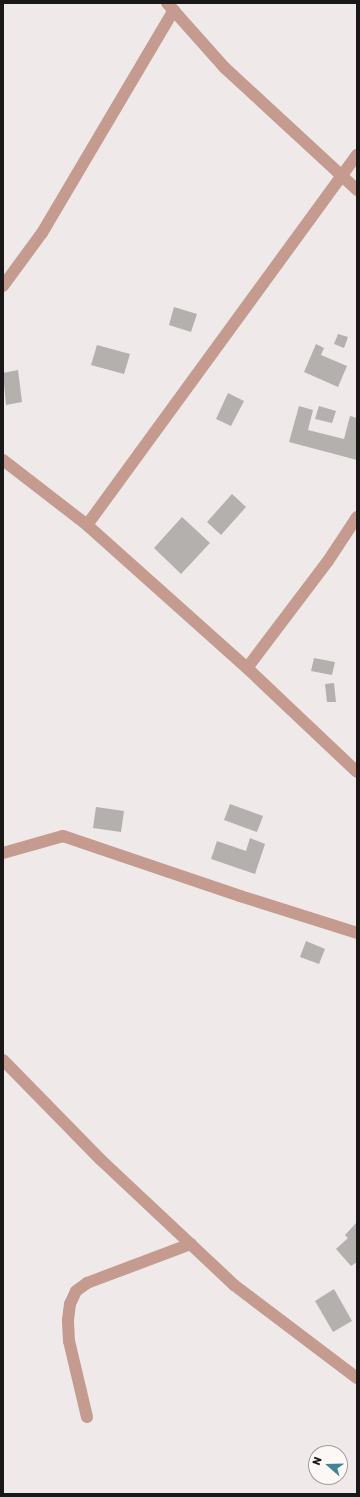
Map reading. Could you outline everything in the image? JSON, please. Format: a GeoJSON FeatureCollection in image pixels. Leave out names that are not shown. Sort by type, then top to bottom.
{"type":"FeatureCollection","features":[{"type":"Feature","properties":{"kind":"street"},"geometry":{"type":"LineString","coordinates":[[3,286],[42,232],[171,7],[226,68],[357,190]]}},
{"type":"Feature","properties":{"kind":"street"},"geometry":{"type":"LineString","coordinates":[[87,525],[357,155]]}},
{"type":"Feature","properties":{"kind":"street"},"geometry":{"type":"LineString","coordinates":[[3,460],[87,525],[247,668],[357,772]]}},
{"type":"Feature","properties":{"kind":"street"},"geometry":{"type":"LineString","coordinates":[[247,668],[328,561],[357,517]]}},
{"type":"Feature","properties":{"kind":"street"},"geometry":{"type":"LineString","coordinates":[[3,853],[63,836],[240,896],[357,933]]}},
{"type":"Feature","properties":{"kind":"street"},"geometry":{"type":"LineString","coordinates":[[3,1060],[101,1160],[234,1285],[357,1378]]}},
{"type":"Feature","properties":{"kind":"street"},"geometry":{"type":"LineString","coordinates":[[87,1417],[69,1341],[68,1315],[76,1291],[87,1283],[191,1244]]}},
{"type":"Feature","properties":{"kind":"building"},"geometry":{"type":"Polygon","coordinates":[[[174,307],[197,314],[191,332],[169,325],[174,307]]]}},
{"type":"Feature","properties":{"kind":"building"},"geometry":{"type":"Polygon","coordinates":[[[338,334],[348,337],[344,348],[334,344],[338,334]]]}},
{"type":"Feature","properties":{"kind":"building"},"geometry":{"type":"Polygon","coordinates":[[[316,344],[324,348],[321,355],[347,366],[338,387],[304,372],[316,344]]]}},
{"type":"Feature","properties":{"kind":"building"},"geometry":{"type":"Polygon","coordinates":[[[97,345],[130,354],[124,374],[91,365],[97,345]]]}},
{"type":"Feature","properties":{"kind":"building"},"geometry":{"type":"Polygon","coordinates":[[[18,370],[22,402],[6,405],[3,373],[18,370]]]}},
{"type":"Feature","properties":{"kind":"building"},"geometry":{"type":"Polygon","coordinates":[[[228,393],[244,401],[231,426],[216,419],[228,393]]]}},
{"type":"Feature","properties":{"kind":"building"},"geometry":{"type":"Polygon","coordinates":[[[299,406],[313,410],[308,430],[344,439],[350,416],[357,418],[357,460],[289,442],[299,406]]]}},
{"type":"Feature","properties":{"kind":"building"},"geometry":{"type":"Polygon","coordinates":[[[319,406],[336,411],[332,423],[315,419],[319,406]]]}},
{"type":"Feature","properties":{"kind":"building"},"geometry":{"type":"Polygon","coordinates":[[[232,494],[246,507],[221,535],[207,522],[232,494]]]}},
{"type":"Feature","properties":{"kind":"building"},"geometry":{"type":"Polygon","coordinates":[[[182,517],[210,543],[181,574],[154,548],[182,517]]]}},
{"type":"Feature","properties":{"kind":"building"},"geometry":{"type":"Polygon","coordinates":[[[314,658],[335,662],[332,675],[311,671],[314,658]]]}},
{"type":"Feature","properties":{"kind":"building"},"geometry":{"type":"Polygon","coordinates":[[[334,683],[336,702],[327,702],[325,684],[334,683]]]}},
{"type":"Feature","properties":{"kind":"building"},"geometry":{"type":"Polygon","coordinates":[[[230,804],[263,816],[257,832],[224,820],[230,804]]]}},
{"type":"Feature","properties":{"kind":"building"},"geometry":{"type":"Polygon","coordinates":[[[96,807],[124,811],[121,832],[93,828],[96,807]]]}},
{"type":"Feature","properties":{"kind":"building"},"geometry":{"type":"Polygon","coordinates":[[[250,838],[265,844],[255,874],[211,859],[217,841],[246,851],[250,838]]]}},
{"type":"Feature","properties":{"kind":"building"},"geometry":{"type":"Polygon","coordinates":[[[306,941],[325,949],[319,964],[300,957],[306,941]]]}},
{"type":"Feature","properties":{"kind":"building"},"geometry":{"type":"Polygon","coordinates":[[[357,1222],[357,1262],[351,1266],[336,1249],[348,1238],[345,1235],[357,1222]]]}},
{"type":"Feature","properties":{"kind":"building"},"geometry":{"type":"Polygon","coordinates":[[[334,1289],[352,1321],[333,1332],[315,1301],[334,1289]]]}}]}
